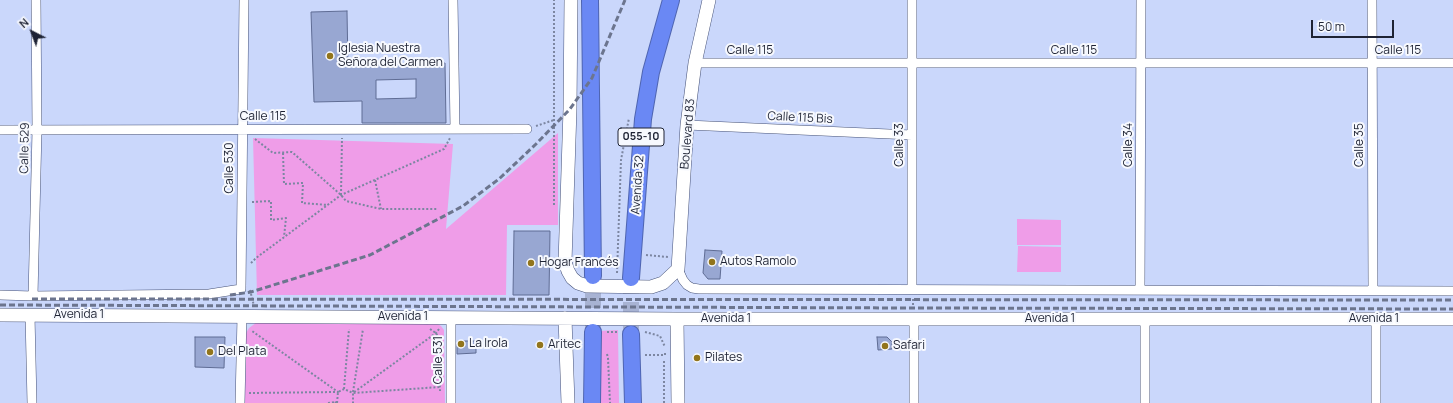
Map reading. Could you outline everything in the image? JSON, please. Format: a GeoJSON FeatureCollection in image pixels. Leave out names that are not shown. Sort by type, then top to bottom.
{"type":"FeatureCollection","features":[{"type":"Feature","properties":{"kind":"highway"},"geometry":{"type":"LineString","coordinates":[[590,0],[593,276]]}},
{"type":"Feature","properties":{"kind":"highway","name":"Avenida 32"},"geometry":{"type":"LineString","coordinates":[[631,278],[643,119],[651,72],[671,0]]}},
{"type":"Feature","properties":{"kind":"highway"},"geometry":{"type":"LineString","coordinates":[[592,403],[593,332]]}},
{"type":"Feature","properties":{"kind":"highway"},"geometry":{"type":"LineString","coordinates":[[631,334],[633,403]]}},
{"type":"Feature","properties":{"kind":"street","name":"Calle 529"},"geometry":{"type":"LineString","coordinates":[[33,296],[37,130],[36,0]]}},
{"type":"Feature","properties":{"kind":"street","name":"Calle 530"},"geometry":{"type":"LineString","coordinates":[[241,289],[244,0]]}},
{"type":"Feature","properties":{"kind":"street"},"geometry":{"type":"LineString","coordinates":[[453,0],[455,129]]}},
{"type":"Feature","properties":{"kind":"street"},"geometry":{"type":"LineString","coordinates":[[571,0],[570,109],[565,262],[572,278],[578,283],[587,286],[652,287],[663,283],[678,269],[686,285],[699,289],[1453,291]]}},
{"type":"Feature","properties":{"kind":"street","name":"Boulevard 83"},"geometry":{"type":"LineString","coordinates":[[678,269],[687,125],[694,63],[710,0]]}},
{"type":"Feature","properties":{"kind":"street","name":"Calle 33"},"geometry":{"type":"LineString","coordinates":[[912,0],[912,290]]}},
{"type":"Feature","properties":{"kind":"street","name":"Calle 34"},"geometry":{"type":"LineString","coordinates":[[1140,290],[1141,0]]}},
{"type":"Feature","properties":{"kind":"street","name":"Calle 35"},"geometry":{"type":"LineString","coordinates":[[1372,0],[1373,290]]}},
{"type":"Feature","properties":{"kind":"street","name":"Calle 115"},"geometry":{"type":"LineString","coordinates":[[694,63],[1453,63]]}},
{"type":"Feature","properties":{"kind":"street","name":"Calle 115 Bis"},"geometry":{"type":"LineString","coordinates":[[687,125],[912,135]]}},
{"type":"Feature","properties":{"kind":"street","name":"Calle 115"},"geometry":{"type":"LineString","coordinates":[[0,130],[527,129]]}},
{"type":"Feature","properties":{"kind":"street","name":"Avenida 1"},"geometry":{"type":"LineString","coordinates":[[0,295],[209,294],[241,289]]}},
{"type":"Feature","properties":{"kind":"street","name":"Avenida 1"},"geometry":{"type":"LineString","coordinates":[[0,315],[914,320],[1453,319]]}},
{"type":"Feature","properties":{"kind":"street"},"geometry":{"type":"LineString","coordinates":[[30,315],[32,403]]}},
{"type":"Feature","properties":{"kind":"street"},"geometry":{"type":"LineString","coordinates":[[242,316],[244,401]]}},
{"type":"Feature","properties":{"kind":"street","name":"Calle 531"},"geometry":{"type":"LineString","coordinates":[[451,317],[451,403]]}},
{"type":"Feature","properties":{"kind":"street"},"geometry":{"type":"LineString","coordinates":[[566,318],[568,403]]}},
{"type":"Feature","properties":{"kind":"street"},"geometry":{"type":"LineString","coordinates":[[677,319],[678,403]]}},
{"type":"Feature","properties":{"kind":"street"},"geometry":{"type":"LineString","coordinates":[[1144,403],[1145,319]]}},
{"type":"Feature","properties":{"kind":"street"},"geometry":{"type":"LineString","coordinates":[[1376,319],[1376,403]]}},
{"type":"Feature","properties":{"kind":"street"},"geometry":{"type":"LineString","coordinates":[[914,320],[914,403]]}},
{"type":"Feature","properties":{"kind":"path"},"geometry":{"type":"LineString","coordinates":[[554,0],[554,211]]}},
{"type":"Feature","properties":{"kind":"path"},"geometry":{"type":"LineString","coordinates":[[527,129],[554,120]]}},
{"type":"Feature","properties":{"kind":"path"},"geometry":{"type":"LineString","coordinates":[[242,129],[272,153],[292,152],[346,201],[381,209],[436,209]]}},
{"type":"Feature","properties":{"kind":"path"},"geometry":{"type":"LineString","coordinates":[[341,195],[342,129]]}},
{"type":"Feature","properties":{"kind":"path"},"geometry":{"type":"LineString","coordinates":[[249,265],[256,258],[341,195],[444,149],[455,129]]}},
{"type":"Feature","properties":{"kind":"path"},"geometry":{"type":"LineString","coordinates":[[283,153],[284,184],[303,182],[302,203],[328,205]]}},
{"type":"Feature","properties":{"kind":"path"},"geometry":{"type":"LineString","coordinates":[[375,180],[381,209]]}},
{"type":"Feature","properties":{"kind":"path"},"geometry":{"type":"LineString","coordinates":[[242,203],[271,201],[271,220],[286,218],[284,237]]}},
{"type":"Feature","properties":{"kind":"path"},"geometry":{"type":"LineString","coordinates":[[241,289],[248,286],[254,306],[242,316],[249,328],[338,392]]}},
{"type":"Feature","properties":{"kind":"path"},"geometry":{"type":"LineString","coordinates":[[912,290],[914,320]]}},
{"type":"Feature","properties":{"kind":"path"},"geometry":{"type":"LineString","coordinates":[[353,393],[436,333],[451,317]]}},
{"type":"Feature","properties":{"kind":"path"},"geometry":{"type":"LineString","coordinates":[[344,389],[350,325]]}},
{"type":"Feature","properties":{"kind":"path"},"geometry":{"type":"LineString","coordinates":[[353,403],[353,393],[364,326]]}},
{"type":"Feature","properties":{"kind":"path"},"geometry":{"type":"LineString","coordinates":[[429,329],[436,333],[438,337],[440,392]]}},
{"type":"Feature","properties":{"kind":"path"},"geometry":{"type":"LineString","coordinates":[[249,336],[252,331]]}},
{"type":"Feature","properties":{"kind":"path"},"geometry":{"type":"LineString","coordinates":[[244,401],[248,393],[248,386]]}},
{"type":"Feature","properties":{"kind":"path"},"geometry":{"type":"LineString","coordinates":[[344,389],[353,393],[440,387]]}},
{"type":"Feature","properties":{"kind":"path"},"geometry":{"type":"LineString","coordinates":[[248,393],[338,392],[344,389]]}},
{"type":"Feature","properties":{"kind":"path"},"geometry":{"type":"LineString","coordinates":[[328,403],[336,403],[338,392]]}},
{"type":"Feature","properties":{"kind":"shaded area"},"geometry":{"type":"Polygon","coordinates":[[[558,133],[558,225],[507,225],[506,295],[257,295],[253,138],[453,144],[446,229],[558,133]]]}},
{"type":"Feature","properties":{"kind":"shaded area"},"geometry":{"type":"Polygon","coordinates":[[[1017,219],[1061,220],[1061,245],[1017,245],[1017,219]]]}},
{"type":"Feature","properties":{"kind":"shaded area"},"geometry":{"type":"Polygon","coordinates":[[[1018,246],[1061,247],[1061,272],[1017,272],[1018,246]]]}},
{"type":"Feature","properties":{"kind":"shaded area"},"geometry":{"type":"Polygon","coordinates":[[[257,322],[435,322],[444,330],[445,403],[245,403],[246,333],[249,328],[257,322]]]}},
{"type":"Feature","properties":{"kind":"shaded area"},"geometry":{"type":"Polygon","coordinates":[[[618,330],[619,403],[598,403],[598,331],[618,330]]]}},
{"type":"Feature","properties":{"kind":"building"},"geometry":{"type":"Polygon","coordinates":[[[347,11],[348,66],[445,63],[446,123],[362,123],[362,101],[314,102],[311,12],[347,11]],[[416,79],[376,80],[376,99],[416,98],[416,79]]]}},
{"type":"Feature","properties":{"kind":"building","name":"Hogar Francés"},"geometry":{"type":"Polygon","coordinates":[[[514,231],[550,231],[549,295],[513,295],[514,231]]]}},
{"type":"Feature","properties":{"kind":"building","name":"Autos Ramolo"},"geometry":{"type":"Polygon","coordinates":[[[705,250],[722,251],[720,279],[708,279],[703,273],[705,250]]]}},
{"type":"Feature","properties":{"kind":"building","name":"Del Plata"},"geometry":{"type":"Polygon","coordinates":[[[195,337],[225,337],[224,368],[195,367],[195,337]]]}},
{"type":"Feature","properties":{"kind":"building","name":"Safari"},"geometry":{"type":"Polygon","coordinates":[[[877,337],[887,337],[892,342],[892,349],[878,350],[877,337]]]}},
{"type":"Feature","properties":{"kind":"building"},"geometry":{"type":"Polygon","coordinates":[[[460,341],[476,341],[476,353],[457,354],[457,344],[460,341]]]}},
{"type":"Feature","properties":{"kind":"tunnel"},"geometry":{"type":"LineString","coordinates":[[593,276],[593,332]]}},
{"type":"Feature","properties":{"kind":"tunnel"},"geometry":{"type":"LineString","coordinates":[[631,278],[631,334]]}},
{"type":"Feature","properties":{"kind":"railway"},"geometry":{"type":"LineString","coordinates":[[230,295],[251,292],[370,255],[463,206],[499,179],[570,109],[592,78],[625,0]]}},
{"type":"Feature","properties":{"kind":"railway"},"geometry":{"type":"LineString","coordinates":[[32,299],[1453,300]]}},
{"type":"Feature","properties":{"kind":"railway"},"geometry":{"type":"LineString","coordinates":[[0,305],[1453,309]]}},
{"type":"Feature","properties":{"kind":"place","name":"Iglesia Nuestra Señora del Carmen"},"geometry":{"type":"Point","coordinates":[330,56]}},
{"type":"Feature","properties":{"kind":"place","name":"Autos Ramolo"},"geometry":{"type":"Point","coordinates":[712,262]}},
{"type":"Feature","properties":{"kind":"place","name":"Hogar Francés"},"geometry":{"type":"Point","coordinates":[531,263]}},
{"type":"Feature","properties":{"kind":"place","name":"La Irola"},"geometry":{"type":"Point","coordinates":[461,344]}},
{"type":"Feature","properties":{"kind":"place","name":"Aritec"},"geometry":{"type":"Point","coordinates":[540,345]}},
{"type":"Feature","properties":{"kind":"place","name":"Safari"},"geometry":{"type":"Point","coordinates":[885,346]}},
{"type":"Feature","properties":{"kind":"place","name":"Del Plata"},"geometry":{"type":"Point","coordinates":[210,352]}},
{"type":"Feature","properties":{"kind":"place","name":"Pilates"},"geometry":{"type":"Point","coordinates":[697,358]}}]}
